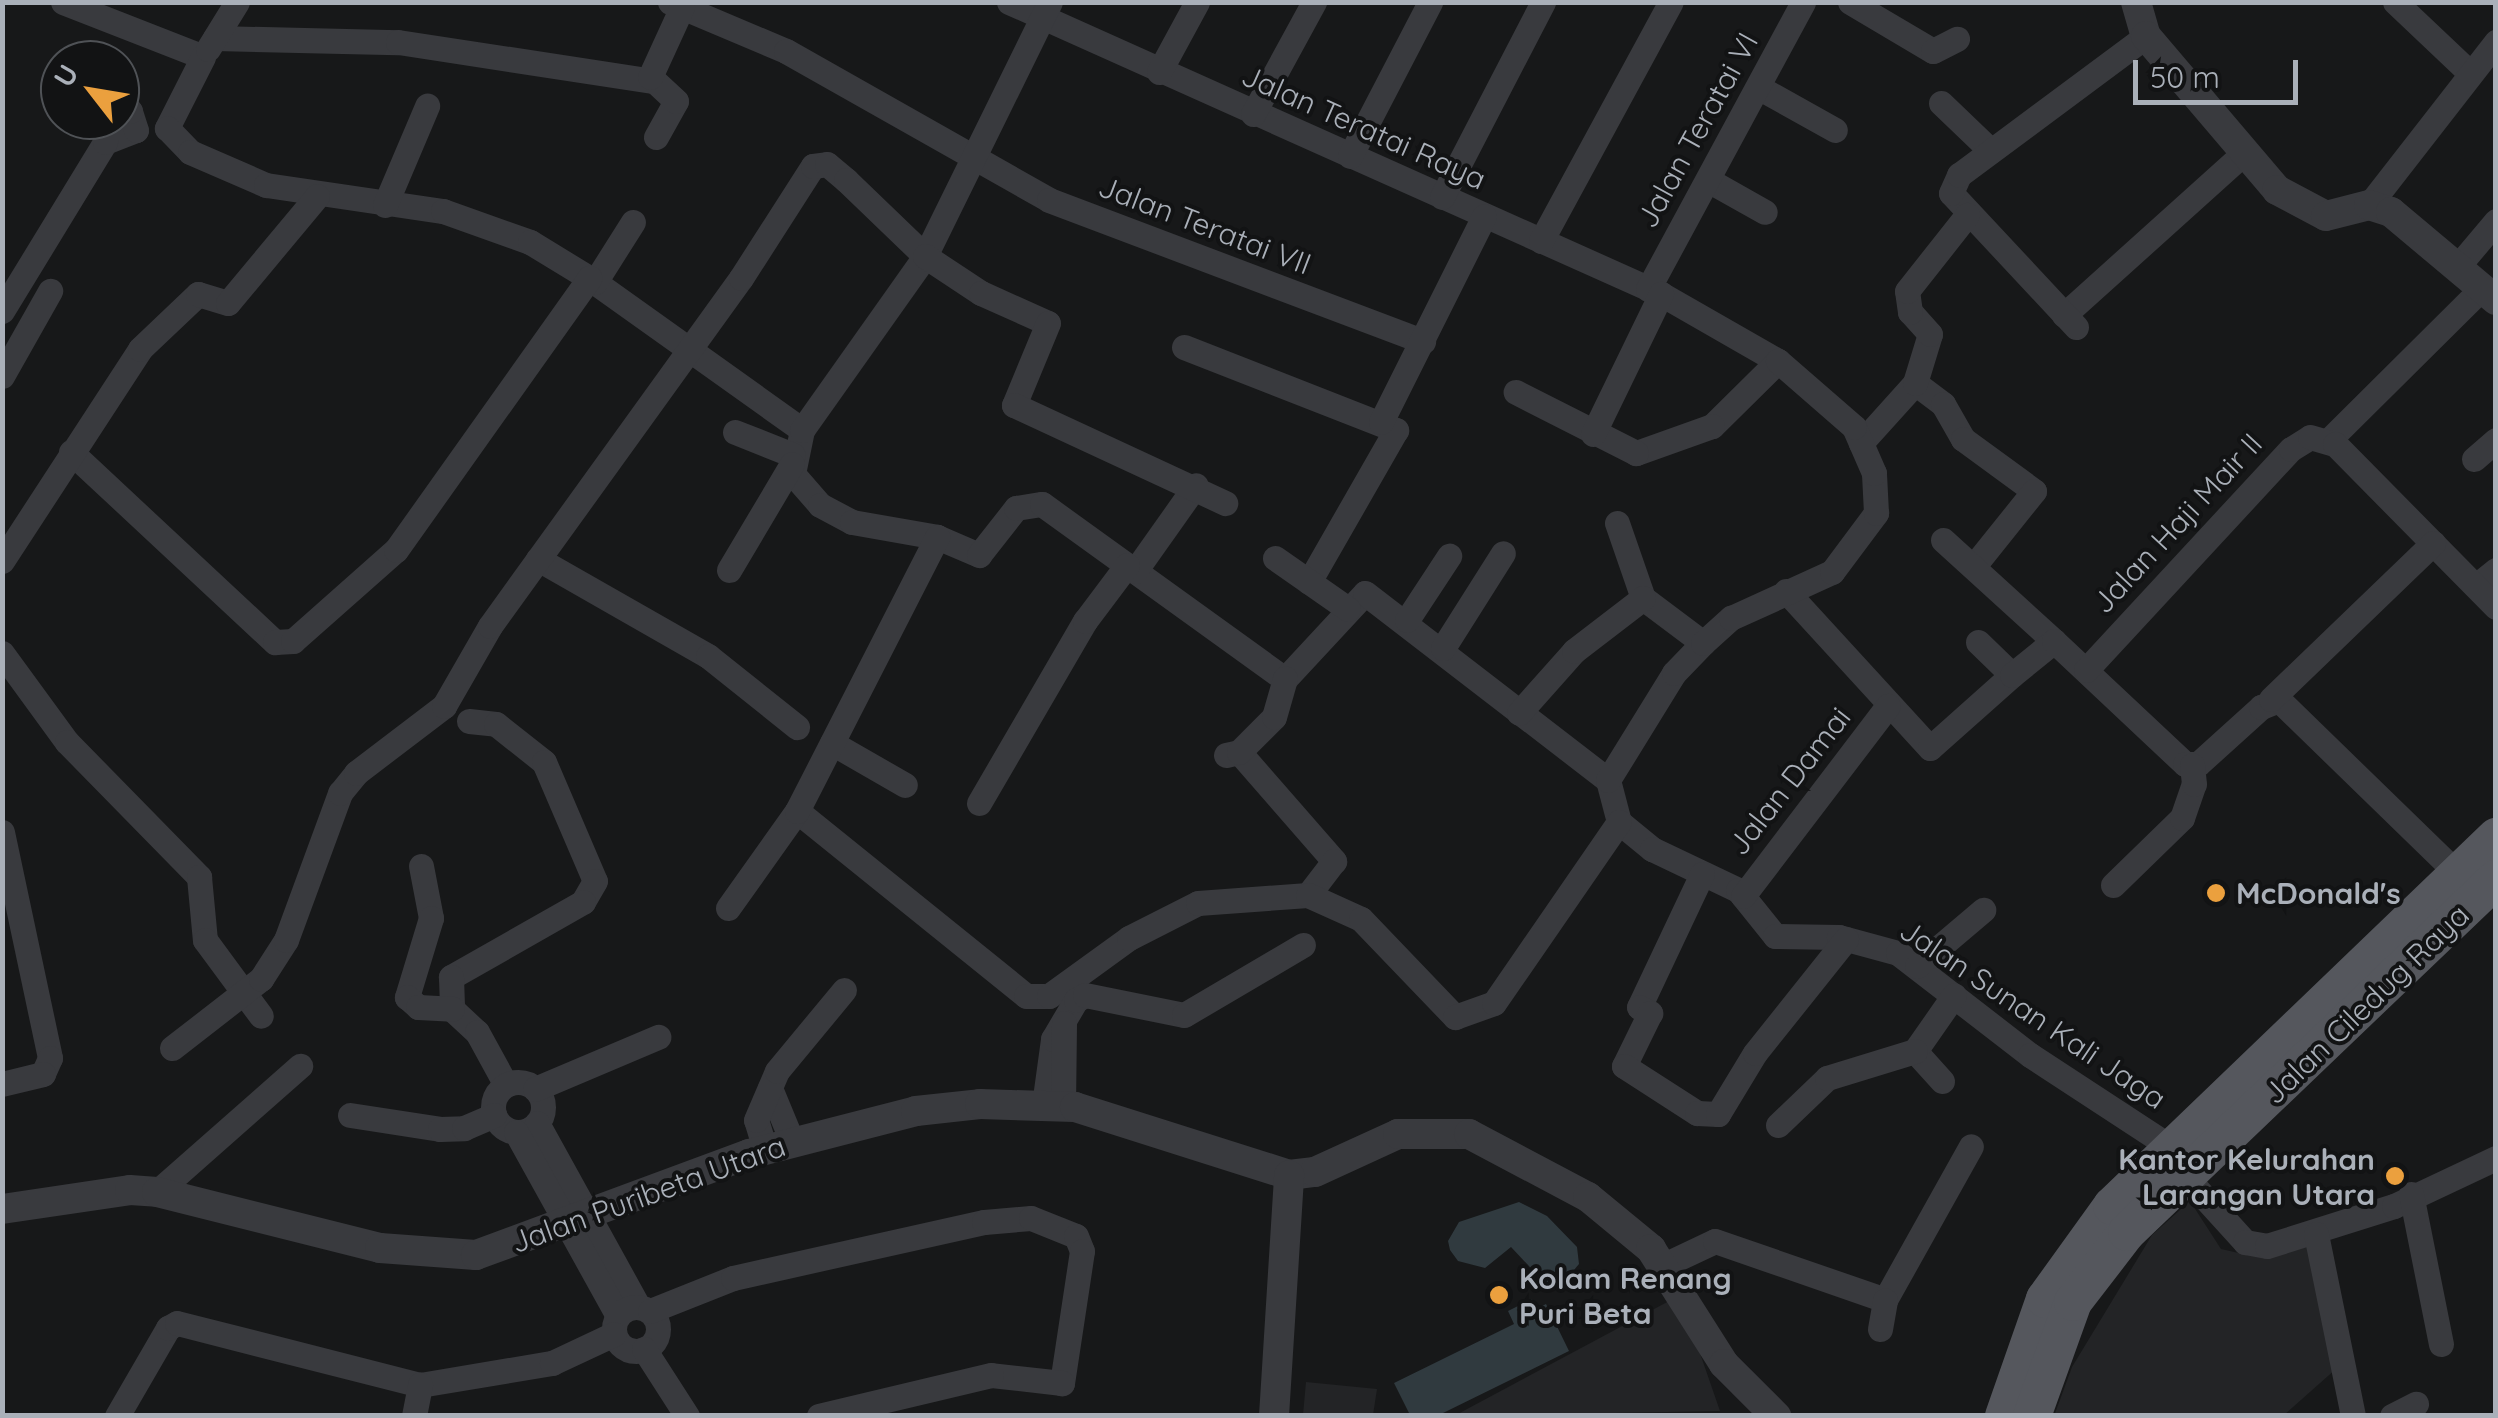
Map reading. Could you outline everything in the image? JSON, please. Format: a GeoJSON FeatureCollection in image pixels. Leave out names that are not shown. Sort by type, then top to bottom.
{"type":"FeatureCollection","features":[{"type":"Feature","properties":{"kind":"main road","name":"Jalan Ciledug Raya"},"geometry":{"type":"LineString","coordinates":[[2032,1416],[2082,1288],[2180,1164],[2477,884],[2496,838]]}},
{"type":"Feature","properties":{"kind":"main road","name":"Jalan Ciledug Raya"},"geometry":{"type":"LineString","coordinates":[[2004,1416],[2045,1300],[2064,1267],[2112,1206],[2180,1164]]}},
{"type":"Feature","properties":{"kind":"street"},"geometry":{"type":"LineString","coordinates":[[63,2],[209,47],[398,42],[652,81],[676,101],[656,137]]}},
{"type":"Feature","properties":{"kind":"street"},"geometry":{"type":"LineString","coordinates":[[236,2],[167,128],[173,141],[266,185],[317,196],[443,211],[503,230],[592,280],[802,430]]}},
{"type":"Feature","properties":{"kind":"street","name":"Jalan Teratai Raya"},"geometry":{"type":"LineString","coordinates":[[1009,2],[1046,11],[1160,72],[1655,292],[1778,361],[1854,427],[1861,443]]}},
{"type":"Feature","properties":{"kind":"street"},"geometry":{"type":"LineString","coordinates":[[1160,72],[1197,2]]}},
{"type":"Feature","properties":{"kind":"street"},"geometry":{"type":"LineString","coordinates":[[1253,114],[1314,2]]}},
{"type":"Feature","properties":{"kind":"street"},"geometry":{"type":"LineString","coordinates":[[1350,156],[1430,2]]}},
{"type":"Feature","properties":{"kind":"street"},"geometry":{"type":"LineString","coordinates":[[1442,197],[1543,2]]}},
{"type":"Feature","properties":{"kind":"street"},"geometry":{"type":"LineString","coordinates":[[1542,242],[1671,2]]}},
{"type":"Feature","properties":{"kind":"street","name":"Jalan Teratai VI"},"geometry":{"type":"LineString","coordinates":[[1594,434],[1708,180],[1803,2]]}},
{"type":"Feature","properties":{"kind":"street"},"geometry":{"type":"LineString","coordinates":[[1850,2],[1933,51],[1957,40]]}},
{"type":"Feature","properties":{"kind":"street"},"geometry":{"type":"LineString","coordinates":[[2136,2],[2146,36],[2244,154],[2301,206],[2326,216],[2369,205],[2496,42]]}},
{"type":"Feature","properties":{"kind":"street"},"geometry":{"type":"LineString","coordinates":[[2395,2],[2469,72]]}},
{"type":"Feature","properties":{"kind":"street"},"geometry":{"type":"LineString","coordinates":[[652,81],[676,5]]}},
{"type":"Feature","properties":{"kind":"street","name":"Jalan Teratai VII"},"geometry":{"type":"LineString","coordinates":[[676,5],[786,52],[969,160],[1048,200],[1422,341]]}},
{"type":"Feature","properties":{"kind":"street"},"geometry":{"type":"LineString","coordinates":[[729,570],[792,459],[802,430],[925,256],[969,160],[1046,11]]}},
{"type":"Feature","properties":{"kind":"street"},"geometry":{"type":"LineString","coordinates":[[2146,36],[1991,150],[1954,184],[1953,200],[2070,321],[2244,154]]}},
{"type":"Feature","properties":{"kind":"street"},"geometry":{"type":"LineString","coordinates":[[1758,87],[1835,130]]}},
{"type":"Feature","properties":{"kind":"street"},"geometry":{"type":"LineString","coordinates":[[1941,104],[1991,150]]}},
{"type":"Feature","properties":{"kind":"street"},"geometry":{"type":"LineString","coordinates":[[385,205],[428,106]]}},
{"type":"Feature","properties":{"kind":"street"},"geometry":{"type":"LineString","coordinates":[[2,310],[100,140]]}},
{"type":"Feature","properties":{"kind":"street"},"geometry":{"type":"LineString","coordinates":[[172,1048],[240,995],[274,960],[340,794],[356,773],[444,706],[538,559],[689,348],[812,166],[827,164],[925,256],[982,293],[1048,323],[1014,405],[1196,485],[1225,503]]}},
{"type":"Feature","properties":{"kind":"street"},"geometry":{"type":"LineString","coordinates":[[1708,180],[1766,212]]}},
{"type":"Feature","properties":{"kind":"street"},"geometry":{"type":"LineString","coordinates":[[2,561],[71,452],[160,326],[198,294],[228,303],[317,196]]}},
{"type":"Feature","properties":{"kind":"street"},"geometry":{"type":"LineString","coordinates":[[2369,205],[2414,226],[2489,294],[2328,441],[2433,542],[2486,578],[2496,607]]}},
{"type":"Feature","properties":{"kind":"street"},"geometry":{"type":"LineString","coordinates":[[1608,780],[1674,673],[1703,643],[1732,618],[1832,572],[1876,513],[1880,498],[1861,443],[1915,383],[1930,334],[1910,312],[1907,291],[1967,215]]}},
{"type":"Feature","properties":{"kind":"street"},"geometry":{"type":"LineString","coordinates":[[1382,422],[1484,216]]}},
{"type":"Feature","properties":{"kind":"street"},"geometry":{"type":"LineString","coordinates":[[2458,266],[2496,221]]}},
{"type":"Feature","properties":{"kind":"street"},"geometry":{"type":"LineString","coordinates":[[71,452],[276,642],[293,641],[396,550],[633,222]]}},
{"type":"Feature","properties":{"kind":"street"},"geometry":{"type":"LineString","coordinates":[[2,376],[11,342],[50,291]]}},
{"type":"Feature","properties":{"kind":"street"},"geometry":{"type":"LineString","coordinates":[[1184,348],[1382,422],[1396,432],[1309,582]]}},
{"type":"Feature","properties":{"kind":"street"},"geometry":{"type":"LineString","coordinates":[[1516,392],[1636,454],[1692,437],[1712,426],[1778,361]]}},
{"type":"Feature","properties":{"kind":"street"},"geometry":{"type":"LineString","coordinates":[[1915,383],[1943,404],[1963,439],[2034,490],[1974,566]]}},
{"type":"Feature","properties":{"kind":"street"},"geometry":{"type":"LineString","coordinates":[[735,432],[792,459],[801,489],[852,522],[937,537],[979,555],[1016,508],[1033,502],[1286,680]]}},
{"type":"Feature","properties":{"kind":"street"},"geometry":{"type":"LineString","coordinates":[[2474,458],[2496,440]]}},
{"type":"Feature","properties":{"kind":"street","name":"Jalan Haji Mair II"},"geometry":{"type":"LineString","coordinates":[[2086,670],[2297,442],[2328,441]]}},
{"type":"Feature","properties":{"kind":"street"},"geometry":{"type":"LineString","coordinates":[[980,803],[1085,620],[1196,485]]}},
{"type":"Feature","properties":{"kind":"street"},"geometry":{"type":"LineString","coordinates":[[1617,523],[1643,598],[1703,643]]}},
{"type":"Feature","properties":{"kind":"street"},"geometry":{"type":"LineString","coordinates":[[728,908],[798,811],[937,537]]}},
{"type":"Feature","properties":{"kind":"street"},"geometry":{"type":"LineString","coordinates":[[1943,540],[2192,765],[2194,784],[2182,818],[2113,885]]}},
{"type":"Feature","properties":{"kind":"street"},"geometry":{"type":"LineString","coordinates":[[2192,765],[2271,699],[2433,542]]}},
{"type":"Feature","properties":{"kind":"street"},"geometry":{"type":"LineString","coordinates":[[1443,648],[1503,553]]}},
{"type":"Feature","properties":{"kind":"street"},"geometry":{"type":"LineString","coordinates":[[1407,620],[1449,556]]}},
{"type":"Feature","properties":{"kind":"street"},"geometry":{"type":"LineString","coordinates":[[1275,558],[1348,608]]}},
{"type":"Feature","properties":{"kind":"street"},"geometry":{"type":"LineString","coordinates":[[538,559],[708,656],[797,727]]}},
{"type":"Feature","properties":{"kind":"street"},"geometry":{"type":"LineString","coordinates":[[1786,591],[1888,706],[1935,749],[2012,674],[2054,641]]}},
{"type":"Feature","properties":{"kind":"street"},"geometry":{"type":"LineString","coordinates":[[1044,1106],[1056,1007],[1163,918],[1198,904],[1308,895],[1361,919],[1447,1013],[1466,1017],[1494,1003],[1619,822],[1608,780],[1519,713],[1407,620],[1365,593],[1286,680],[1274,717],[1233,754],[1334,861],[1308,895]]}},
{"type":"Feature","properties":{"kind":"street"},"geometry":{"type":"LineString","coordinates":[[1519,713],[1574,651],[1643,598]]}},
{"type":"Feature","properties":{"kind":"street"},"geometry":{"type":"LineString","coordinates":[[1978,642],[2012,674]]}},
{"type":"Feature","properties":{"kind":"street"},"geometry":{"type":"LineString","coordinates":[[2,653],[68,742],[199,877],[205,940],[240,995],[261,1016]]}},
{"type":"Feature","properties":{"kind":"street"},"geometry":{"type":"LineString","coordinates":[[2271,699],[2284,703],[2477,884]]}},
{"type":"Feature","properties":{"kind":"street","name":"Jalan Damai"},"geometry":{"type":"LineString","coordinates":[[1743,896],[1888,706]]}},
{"type":"Feature","properties":{"kind":"street"},"geometry":{"type":"LineString","coordinates":[[452,1009],[451,977],[463,966],[583,902],[595,887],[544,762],[496,724],[469,721]]}},
{"type":"Feature","properties":{"kind":"street"},"geometry":{"type":"LineString","coordinates":[[832,743],[905,785]]}},
{"type":"Feature","properties":{"kind":"street"},"geometry":{"type":"LineString","coordinates":[[798,811],[1026,996],[1056,1007],[1085,996],[1184,1015],[1303,945]]}},
{"type":"Feature","properties":{"kind":"street","name":"Jalan Sunan Kali Jaga"},"geometry":{"type":"LineString","coordinates":[[1619,822],[1743,896],[1775,936],[1878,944],[1917,966],[2030,1055],[2180,1164],[2245,1242],[2266,1246],[2316,1234]]}},
{"type":"Feature","properties":{"kind":"street"},"geometry":{"type":"LineString","coordinates":[[2,832],[13,927],[50,1058],[44,1074],[2,1084]]}},
{"type":"Feature","properties":{"kind":"street"},"geometry":{"type":"LineString","coordinates":[[421,866],[431,918],[407,997],[418,1007],[452,1009],[478,1032],[506,1086]]}},
{"type":"Feature","properties":{"kind":"street"},"geometry":{"type":"LineString","coordinates":[[1702,874],[1639,1007],[1650,1013],[1624,1066],[1697,1113],[1718,1114],[1755,1052],[1846,939]]}},
{"type":"Feature","properties":{"kind":"street"},"geometry":{"type":"LineString","coordinates":[[1917,966],[1983,910]]}},
{"type":"Feature","properties":{"kind":"street"},"geometry":{"type":"LineString","coordinates":[[778,1145],[770,1088],[776,1071],[844,990]]}},
{"type":"Feature","properties":{"kind":"street"},"geometry":{"type":"LineString","coordinates":[[1778,1124],[1827,1078],[1914,1052],[1954,995]]}},
{"type":"Feature","properties":{"kind":"street"},"geometry":{"type":"LineString","coordinates":[[1044,1106],[1056,1007]]}},
{"type":"Feature","properties":{"kind":"street"},"geometry":{"type":"LineString","coordinates":[[506,1086],[535,1089],[658,1037]]}},
{"type":"Feature","properties":{"kind":"street"},"geometry":{"type":"LineString","coordinates":[[1914,1052],[1942,1080]]}},
{"type":"Feature","properties":{"kind":"street"},"geometry":{"type":"LineString","coordinates":[[157,1192],[300,1066]]}},
{"type":"Feature","properties":{"kind":"street"},"geometry":{"type":"LineString","coordinates":[[494,1115],[495,1098],[506,1086]]}},
{"type":"Feature","properties":{"kind":"street"},"geometry":{"type":"LineString","coordinates":[[526,1127],[542,1111],[535,1089]]}},
{"type":"Feature","properties":{"kind":"street","name":"Jalan Puribeta Utara"},"geometry":{"type":"LineString","coordinates":[[2,1208],[130,1190],[157,1192],[380,1248],[459,1255],[576,1222],[778,1145],[916,1111],[1044,1106],[1124,1117],[1289,1174]]}},
{"type":"Feature","properties":{"kind":"street"},"geometry":{"type":"LineString","coordinates":[[350,1115],[440,1129],[464,1128],[494,1115],[526,1127],[630,1317],[629,1350],[644,1349],[658,1332],[630,1317]]}},
{"type":"Feature","properties":{"kind":"street"},"geometry":{"type":"LineString","coordinates":[[1274,1416],[1289,1174],[1315,1172],[1398,1134],[1469,1134],[1588,1197],[1668,1271],[1724,1364],[1776,1416]]}},
{"type":"Feature","properties":{"kind":"street"},"geometry":{"type":"LineString","coordinates":[[1880,1328],[1884,1300],[1971,1146]]}},
{"type":"Feature","properties":{"kind":"street"},"geometry":{"type":"LineString","coordinates":[[2354,1416],[2316,1234],[2495,1163]]}},
{"type":"Feature","properties":{"kind":"street"},"geometry":{"type":"LineString","coordinates":[[2411,1194],[2441,1344]]}},
{"type":"Feature","properties":{"kind":"street"},"geometry":{"type":"LineString","coordinates":[[117,1416],[168,1328],[177,1322],[420,1385],[552,1362],[630,1317],[733,1278],[984,1222],[1031,1218],[1076,1236],[1082,1251],[1062,1382],[991,1375],[819,1416]]}},
{"type":"Feature","properties":{"kind":"street"},"geometry":{"type":"LineString","coordinates":[[1668,1271],[1715,1240],[1884,1300]]}},
{"type":"Feature","properties":{"kind":"street"},"geometry":{"type":"LineString","coordinates":[[644,1349],[687,1416]]}},
{"type":"Feature","properties":{"kind":"street"},"geometry":{"type":"LineString","coordinates":[[414,1416],[420,1385]]}},
{"type":"Feature","properties":{"kind":"street"},"geometry":{"type":"LineString","coordinates":[[2392,1416],[2416,1404]]}},
{"type":"Feature","properties":{"kind":"shaded area"},"geometry":{"type":"Polygon","coordinates":[[[2190,1201],[2221,1249],[2243,1254],[2315,1241],[2337,1368],[2284,1415],[2054,1416],[2072,1367],[2152,1235],[2190,1201]]]}},
{"type":"Feature","properties":{"kind":"shaded area"},"geometry":{"type":"Polygon","coordinates":[[[1519,1202],[1547,1216],[1577,1247],[1579,1264],[1564,1282],[1545,1283],[1511,1247],[1485,1268],[1458,1261],[1450,1250],[1448,1241],[1459,1222],[1519,1202]]]}},
{"type":"Feature","properties":{"kind":"shaded area"},"geometry":{"type":"Polygon","coordinates":[[[1532,1299],[1536,1309],[1546,1304],[1569,1351],[1439,1415],[1410,1415],[1394,1383],[1514,1324],[1508,1311],[1532,1299]]]}},
{"type":"Feature","properties":{"kind":"shaded area"},"geometry":{"type":"Polygon","coordinates":[[[1671,1300],[1694,1336],[1720,1411],[1454,1416],[1671,1300]]]}},
{"type":"Feature","properties":{"kind":"shaded area"},"geometry":{"type":"Polygon","coordinates":[[[1306,1382],[1377,1389],[1373,1415],[1303,1415],[1306,1382]]]}},
{"type":"Feature","properties":{"kind":"place","name":"McDonald's"},"geometry":{"type":"Point","coordinates":[2216,893]}},
{"type":"Feature","properties":{"kind":"place","name":"Kantor Kelurahan Larangan Utara"},"geometry":{"type":"Point","coordinates":[2395,1176]}},
{"type":"Feature","properties":{"kind":"place","name":"Kolam Renang Puri Beta"},"geometry":{"type":"Point","coordinates":[1499,1295]}}]}
